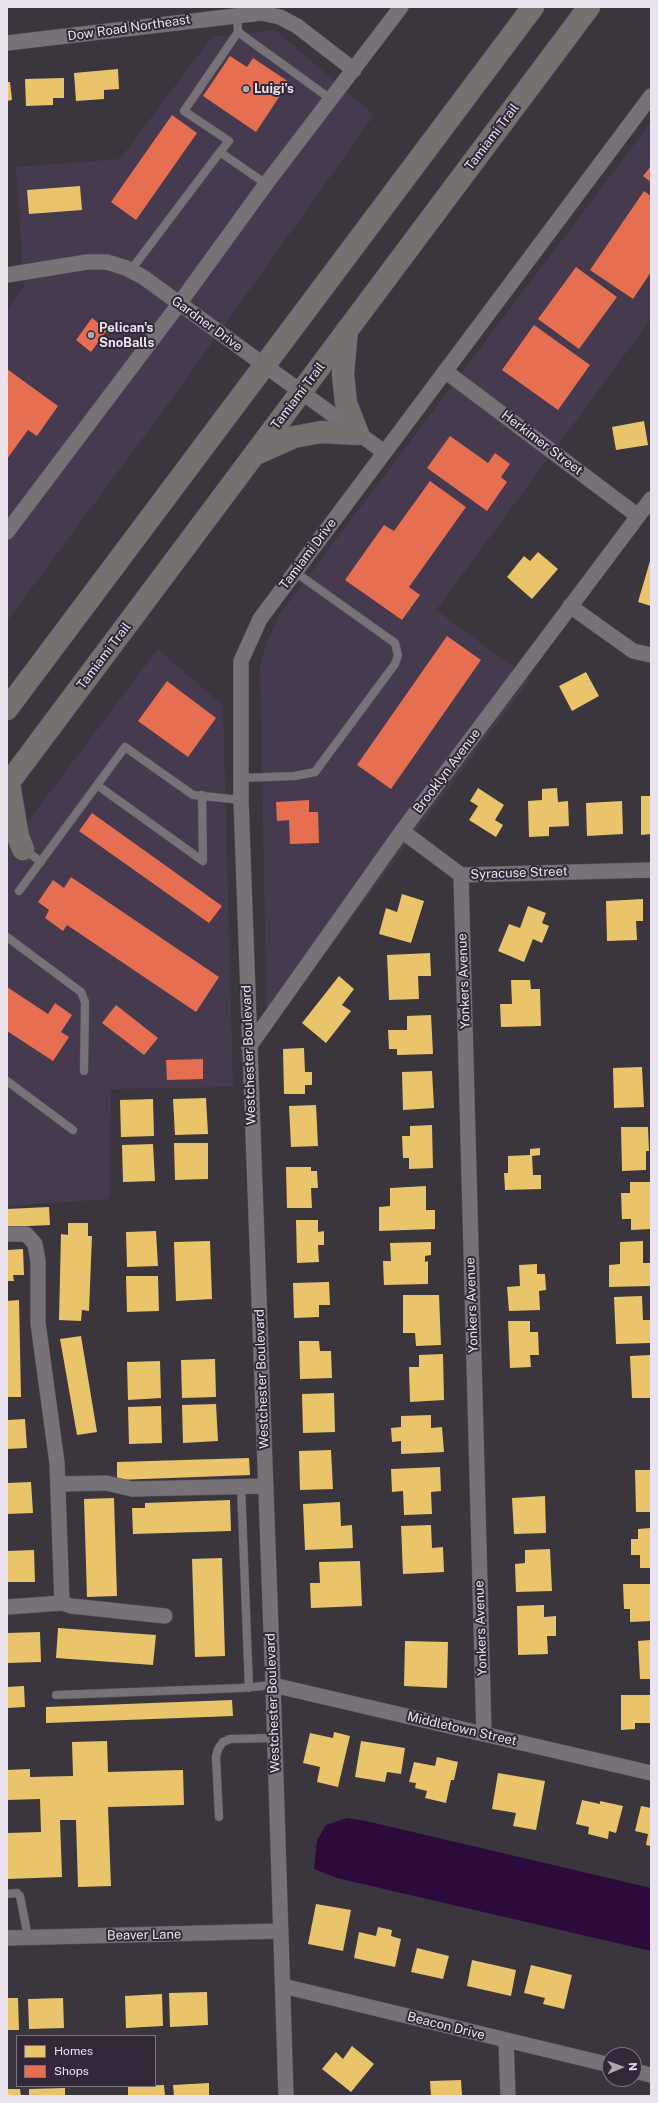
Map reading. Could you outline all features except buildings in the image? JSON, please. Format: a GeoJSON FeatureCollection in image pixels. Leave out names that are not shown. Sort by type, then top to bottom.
{"type":"FeatureCollection","features":[{"type":"Feature","properties":{"kind":"main road"},"geometry":{"type":"LineString","coordinates":[[7,709],[533,7]]}},
{"type":"Feature","properties":{"kind":"main road","name":"Tamiami Trail"},"geometry":{"type":"LineString","coordinates":[[8,784],[589,7]]}},
{"type":"Feature","properties":{"kind":"main road"},"geometry":{"type":"LineString","coordinates":[[254,454],[294,437],[321,432],[358,434],[346,402],[343,374],[347,330]]}},
{"type":"Feature","properties":{"kind":"main road"},"geometry":{"type":"LineString","coordinates":[[8,784],[18,837],[15,848]]}},
{"type":"Feature","properties":{"kind":"street"},"geometry":{"type":"LineString","coordinates":[[7,532],[179,304],[266,184],[332,100],[401,7]]}},
{"type":"Feature","properties":{"kind":"street","name":"Dow Road Northeast"},"geometry":{"type":"LineString","coordinates":[[7,43],[261,12],[280,17],[297,26],[354,70]]}},
{"type":"Feature","properties":{"kind":"street"},"geometry":{"type":"LineString","coordinates":[[384,452],[651,96]]}},
{"type":"Feature","properties":{"kind":"street","name":"Gardner Drive"},"geometry":{"type":"LineString","coordinates":[[7,275],[87,262],[107,262],[131,270],[384,452]]}},
{"type":"Feature","properties":{"kind":"street","name":"Herkimer Street"},"geometry":{"type":"LineString","coordinates":[[445,371],[638,516]]}},
{"type":"Feature","properties":{"kind":"street","name":"Tamiami Drive"},"geometry":{"type":"LineString","coordinates":[[241,662],[260,619],[384,452]]}},
{"type":"Feature","properties":{"kind":"street","name":"Brooklyn Avenue"},"geometry":{"type":"LineString","coordinates":[[249,1047],[402,831],[651,499]]}},
{"type":"Feature","properties":{"kind":"street"},"geometry":{"type":"LineString","coordinates":[[570,606],[633,651],[651,655]]}},
{"type":"Feature","properties":{"kind":"street","name":"Westchester Boulevard"},"geometry":{"type":"LineString","coordinates":[[241,662],[241,800],[273,1686],[286,2096]]}},
{"type":"Feature","properties":{"kind":"street","name":"Syracuse Street"},"geometry":{"type":"LineString","coordinates":[[402,831],[461,875],[651,870]]}},
{"type":"Feature","properties":{"kind":"street","name":"Yonkers Avenue"},"geometry":{"type":"LineString","coordinates":[[461,875],[484,1734]]}},
{"type":"Feature","properties":{"kind":"street"},"geometry":{"type":"LineString","coordinates":[[7,1234],[26,1234],[35,1244],[38,1261],[38,1323],[57,1463],[62,1603]]}},
{"type":"Feature","properties":{"kind":"street"},"geometry":{"type":"LineString","coordinates":[[58,1484],[106,1483],[132,1489],[266,1486]]}},
{"type":"Feature","properties":{"kind":"street"},"geometry":{"type":"LineString","coordinates":[[7,1608],[62,1603],[71,1606],[165,1616]]}},
{"type":"Feature","properties":{"kind":"street","name":"Middletown Street"},"geometry":{"type":"LineString","coordinates":[[273,1686],[651,1774]]}},
{"type":"Feature","properties":{"kind":"street","name":"Beaver Lane"},"geometry":{"type":"LineString","coordinates":[[7,1938],[281,1931]]}},
{"type":"Feature","properties":{"kind":"street","name":"Beacon Drive"},"geometry":{"type":"LineString","coordinates":[[282,1986],[602,2063]]}},
{"type":"Feature","properties":{"kind":"street"},"geometry":{"type":"LineString","coordinates":[[506,2040],[508,2096]]}},
{"type":"Feature","properties":{"kind":"lane"},"geometry":{"type":"LineString","coordinates":[[131,270],[229,141],[184,111],[238,32],[237,15]]}},
{"type":"Feature","properties":{"kind":"lane"},"geometry":{"type":"LineString","coordinates":[[238,32],[332,100]]}},
{"type":"Feature","properties":{"kind":"lane"},"geometry":{"type":"LineString","coordinates":[[220,152],[266,184]]}},
{"type":"Feature","properties":{"kind":"lane"},"geometry":{"type":"LineString","coordinates":[[241,778],[295,776],[315,772],[395,664],[398,655],[396,643],[295,572]]}},
{"type":"Feature","properties":{"kind":"lane"},"geometry":{"type":"LineString","coordinates":[[19,891],[125,747],[193,795],[241,800]]}},
{"type":"Feature","properties":{"kind":"lane"},"geometry":{"type":"LineString","coordinates":[[97,785],[204,861],[202,795]]}},
{"type":"Feature","properties":{"kind":"lane"},"geometry":{"type":"LineString","coordinates":[[15,848],[41,862]]}},
{"type":"Feature","properties":{"kind":"lane"},"geometry":{"type":"LineString","coordinates":[[7,936],[81,992],[85,1002],[84,1071]]}},
{"type":"Feature","properties":{"kind":"lane"},"geometry":{"type":"LineString","coordinates":[[7,1081],[73,1130]]}},
{"type":"Feature","properties":{"kind":"lane"},"geometry":{"type":"LineString","coordinates":[[241,1486],[249,1688]]}},
{"type":"Feature","properties":{"kind":"lane"},"geometry":{"type":"LineString","coordinates":[[56,1695],[273,1686]]}},
{"type":"Feature","properties":{"kind":"lane"},"geometry":{"type":"LineString","coordinates":[[219,1817],[216,1757],[218,1749],[223,1742],[230,1739],[274,1738]]}},
{"type":"Feature","properties":{"kind":"lane"},"geometry":{"type":"LineString","coordinates":[[7,1894],[17,1893],[20,1896],[28,1937]]}},
{"type":"Feature","properties":{"kind":"shaded area"},"geometry":{"type":"Polygon","coordinates":[[[275,30],[374,115],[174,396],[7,621],[7,310],[24,287],[16,167],[120,159],[212,37],[275,30]]]}},
{"type":"Feature","properties":{"kind":"shaded area"},"geometry":{"type":"Polygon","coordinates":[[[651,122],[651,319],[436,610],[530,679],[267,1032],[260,667],[267,642],[279,615],[651,122]]]}},
{"type":"Feature","properties":{"kind":"shaded area"},"geometry":{"type":"Polygon","coordinates":[[[158,649],[223,706],[233,1087],[111,1089],[109,1199],[7,1206],[7,849],[158,649]]]}},
{"type":"Feature","properties":{"kind":"shaded area"},"geometry":{"type":"Polygon","coordinates":[[[347,1818],[366,1821],[651,1888],[651,1951],[337,1878],[314,1869],[317,1840],[326,1825],[347,1818]]]}},
{"type":"Feature","properties":{"kind":"place","name":"Luigi's"},"geometry":{"type":"Point","coordinates":[246,89]}},
{"type":"Feature","properties":{"kind":"place","name":"Pelican's SnoBalls"},"geometry":{"type":"Point","coordinates":[91,335]}}]}
